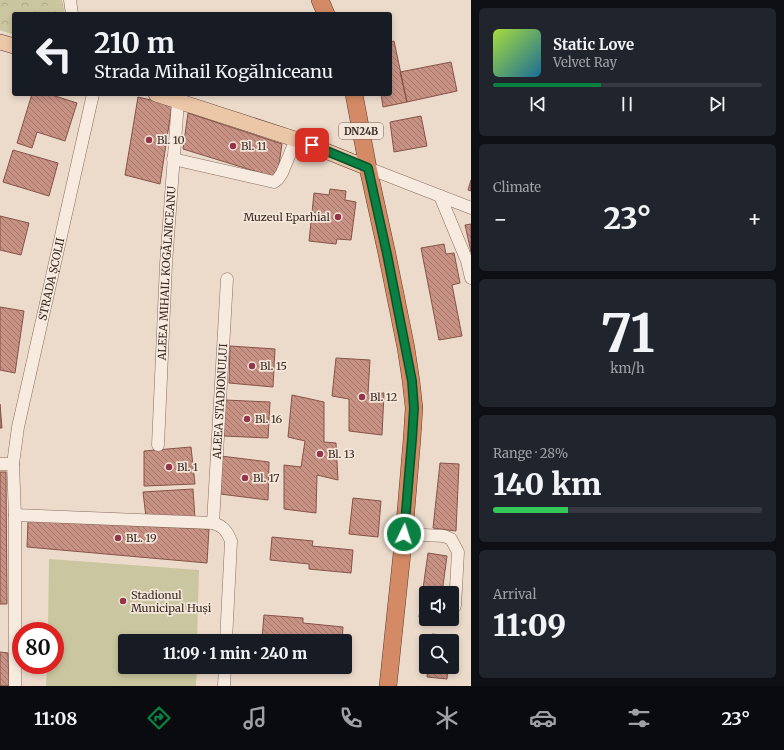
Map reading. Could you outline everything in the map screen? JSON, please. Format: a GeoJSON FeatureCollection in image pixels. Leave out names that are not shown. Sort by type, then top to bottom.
{"type":"FeatureCollection","features":[{"type":"Feature","properties":{"kind":"highway"},"geometry":{"type":"LineString","coordinates":[[320,0],[325,12]]}},
{"type":"Feature","properties":{"kind":"highway","name":"DN24B"},"geometry":{"type":"LineString","coordinates":[[354,96],[412,381],[414,408],[404,534],[388,686]]}},
{"type":"Feature","properties":{"kind":"main road"},"geometry":{"type":"LineString","coordinates":[[0,42],[12,45]]}},
{"type":"Feature","properties":{"kind":"main road"},"geometry":{"type":"LineString","coordinates":[[162,96],[296,139],[368,168]]}},
{"type":"Feature","properties":{"kind":"street"},"geometry":{"type":"LineString","coordinates":[[70,0],[72,12]]}},
{"type":"Feature","properties":{"kind":"street","name":"STRADA ȘCOLII"},"geometry":{"type":"LineString","coordinates":[[15,686],[13,464],[18,427],[92,96]]}},
{"type":"Feature","properties":{"kind":"street","name":"ALEEA MIHAIL KOGĂLNICEANU"},"geometry":{"type":"LineString","coordinates":[[158,445],[166,264],[178,101]]}},
{"type":"Feature","properties":{"kind":"street"},"geometry":{"type":"LineString","coordinates":[[173,159],[274,182],[282,173],[296,139]]}},
{"type":"Feature","properties":{"kind":"street"},"geometry":{"type":"LineString","coordinates":[[368,168],[471,208]]}},
{"type":"Feature","properties":{"kind":"street"},"geometry":{"type":"LineString","coordinates":[[440,196],[467,261],[471,278]]}},
{"type":"Feature","properties":{"kind":"street","name":"ALEEA STADIONULUI"},"geometry":{"type":"LineString","coordinates":[[213,523],[227,279]]}},
{"type":"Feature","properties":{"kind":"street"},"geometry":{"type":"LineString","coordinates":[[0,464],[13,464]]}},
{"type":"Feature","properties":{"kind":"street"},"geometry":{"type":"LineString","coordinates":[[14,515],[213,523],[218,525],[226,530],[231,541],[226,634]]}},
{"type":"Feature","properties":{"kind":"street"},"geometry":{"type":"LineString","coordinates":[[404,534],[444,536],[451,539],[458,552],[456,586]]}},
{"type":"Feature","properties":{"kind":"street"},"geometry":{"type":"LineString","coordinates":[[224,686],[225,674]]}},
{"type":"Feature","properties":{"kind":"green space"},"geometry":{"type":"Polygon","coordinates":[[[0,0],[62,0],[65,12],[12,12],[12,34],[0,30],[0,0]]]}},
{"type":"Feature","properties":{"kind":"green space","name":"Stadionul Municipal Huși"},"geometry":{"type":"Polygon","coordinates":[[[49,559],[199,570],[197,634],[118,634],[118,674],[197,674],[196,686],[46,686],[47,674],[64,674],[64,622],[48,622],[49,559]]]}},
{"type":"Feature","properties":{"kind":"building"},"geometry":{"type":"Polygon","coordinates":[[[394,41],[407,102],[383,107],[381,96],[392,96],[392,42],[394,41]]]}},
{"type":"Feature","properties":{"kind":"building"},"geometry":{"type":"Polygon","coordinates":[[[451,62],[457,91],[407,102],[400,72],[451,62]]]}},
{"type":"Feature","properties":{"kind":"building"},"geometry":{"type":"Polygon","coordinates":[[[31,96],[55,96],[77,103],[65,141],[37,132],[32,148],[17,143],[31,96]]]}},
{"type":"Feature","properties":{"kind":"building","name":"Bl. 10"},"geometry":{"type":"Polygon","coordinates":[[[138,97],[172,105],[160,184],[125,175],[138,97]]]}},
{"type":"Feature","properties":{"kind":"building","name":"Bl. 11"},"geometry":{"type":"Polygon","coordinates":[[[188,113],[282,144],[277,178],[183,149],[188,113]]]}},
{"type":"Feature","properties":{"kind":"building"},"geometry":{"type":"Polygon","coordinates":[[[421,116],[427,146],[394,152],[390,122],[421,116]]]}},
{"type":"Feature","properties":{"kind":"building"},"geometry":{"type":"Polygon","coordinates":[[[13,150],[58,163],[49,196],[3,182],[13,150]]]}},
{"type":"Feature","properties":{"kind":"building"},"geometry":{"type":"Polygon","coordinates":[[[471,180],[471,191],[468,190],[471,180]]]}},
{"type":"Feature","properties":{"kind":"building"},"geometry":{"type":"Polygon","coordinates":[[[330,189],[346,191],[345,200],[356,202],[351,240],[337,239],[336,244],[309,241],[314,193],[329,195],[330,189]]]}},
{"type":"Feature","properties":{"kind":"building"},"geometry":{"type":"Polygon","coordinates":[[[0,216],[29,223],[21,255],[0,250],[0,216]]]}},
{"type":"Feature","properties":{"kind":"building"},"geometry":{"type":"Polygon","coordinates":[[[471,224],[471,252],[465,225],[471,224]]]}},
{"type":"Feature","properties":{"kind":"building"},"geometry":{"type":"Polygon","coordinates":[[[444,244],[446,254],[454,253],[460,283],[452,285],[462,336],[439,340],[421,248],[444,244]]]}},
{"type":"Feature","properties":{"kind":"building"},"geometry":{"type":"Polygon","coordinates":[[[0,307],[24,311],[15,373],[0,370],[0,307]]]}},
{"type":"Feature","properties":{"kind":"building","name":"Bl. 15"},"geometry":{"type":"Polygon","coordinates":[[[230,346],[275,349],[273,387],[229,383],[230,346]]]}},
{"type":"Feature","properties":{"kind":"building","name":"Bl. 12"},"geometry":{"type":"Polygon","coordinates":[[[336,358],[370,360],[368,394],[384,393],[382,435],[349,431],[349,399],[332,396],[336,358]]]}},
{"type":"Feature","properties":{"kind":"building","name":"Bl. 13"},"geometry":{"type":"Polygon","coordinates":[[[292,395],[324,402],[324,442],[336,443],[338,480],[317,475],[316,513],[284,509],[284,465],[301,467],[305,441],[288,437],[292,395]]]}},
{"type":"Feature","properties":{"kind":"building","name":"Bl. 16"},"geometry":{"type":"Polygon","coordinates":[[[225,400],[270,402],[268,438],[224,436],[225,400]]]}},
{"type":"Feature","properties":{"kind":"building"},"geometry":{"type":"Polygon","coordinates":[[[0,404],[2,428],[0,428],[0,404]]]}},
{"type":"Feature","properties":{"kind":"building","name":"Bl. 1"},"geometry":{"type":"Polygon","coordinates":[[[191,447],[195,484],[144,486],[144,451],[191,447]]]}},
{"type":"Feature","properties":{"kind":"building","name":"Bl. 17"},"geometry":{"type":"Polygon","coordinates":[[[221,456],[269,462],[268,500],[220,494],[221,456]]]}},
{"type":"Feature","properties":{"kind":"building"},"geometry":{"type":"Polygon","coordinates":[[[440,463],[459,464],[456,531],[433,528],[440,463]]]}},
{"type":"Feature","properties":{"kind":"building"},"geometry":{"type":"Polygon","coordinates":[[[0,472],[6,472],[7,604],[0,604],[0,472]]]}},
{"type":"Feature","properties":{"kind":"building"},"geometry":{"type":"Polygon","coordinates":[[[193,489],[195,518],[146,517],[143,492],[193,489]]]}},
{"type":"Feature","properties":{"kind":"building"},"geometry":{"type":"Polygon","coordinates":[[[353,498],[381,501],[378,537],[349,534],[353,498]]]}},
{"type":"Feature","properties":{"kind":"building","name":"BL. 19"},"geometry":{"type":"Polygon","coordinates":[[[28,521],[209,529],[207,563],[27,547],[28,521]]]}},
{"type":"Feature","properties":{"kind":"building"},"geometry":{"type":"Polygon","coordinates":[[[272,537],[313,541],[312,546],[353,550],[351,573],[309,569],[309,564],[270,560],[272,537]]]}},
{"type":"Feature","properties":{"kind":"building"},"geometry":{"type":"Polygon","coordinates":[[[428,553],[447,556],[443,586],[423,586],[428,553]]]}},
{"type":"Feature","properties":{"kind":"building"},"geometry":{"type":"Polygon","coordinates":[[[264,615],[303,618],[303,623],[343,627],[342,634],[262,634],[264,615]]]}},
{"type":"Feature","properties":{"kind":"building"},"geometry":{"type":"Polygon","coordinates":[[[0,652],[8,653],[9,686],[0,686],[0,652]]]}},
{"type":"Feature","properties":{"kind":"building"},"geometry":{"type":"Polygon","coordinates":[[[427,674],[447,674],[447,679],[427,677],[427,674]]]}},
{"type":"Feature","properties":{"kind":"place","name":"Bl. 10"},"geometry":{"type":"Point","coordinates":[149,140]}},
{"type":"Feature","properties":{"kind":"place","name":"Bl. 11"},"geometry":{"type":"Point","coordinates":[233,146]}},
{"type":"Feature","properties":{"kind":"place","name":"Muzeul Eparhial"},"geometry":{"type":"Point","coordinates":[338,217]}},
{"type":"Feature","properties":{"kind":"place","name":"Bl. 15"},"geometry":{"type":"Point","coordinates":[252,366]}},
{"type":"Feature","properties":{"kind":"place","name":"Bl. 12"},"geometry":{"type":"Point","coordinates":[362,397]}},
{"type":"Feature","properties":{"kind":"place","name":"Bl. 16"},"geometry":{"type":"Point","coordinates":[247,419]}},
{"type":"Feature","properties":{"kind":"place","name":"Bl. 13"},"geometry":{"type":"Point","coordinates":[320,454]}},
{"type":"Feature","properties":{"kind":"place","name":"Bl. 1"},"geometry":{"type":"Point","coordinates":[169,467]}},
{"type":"Feature","properties":{"kind":"place","name":"Bl. 17"},"geometry":{"type":"Point","coordinates":[245,478]}},
{"type":"Feature","properties":{"kind":"place","name":"BL. 19"},"geometry":{"type":"Point","coordinates":[118,538]}},
{"type":"Feature","properties":{"kind":"place","name":"Stadionul Municipal Huși"},"geometry":{"type":"Point","coordinates":[123,601]}},
{"type":"Feature","properties":{"kind":"route"},"geometry":{"type":"LineString","coordinates":[[312,145],[368,168],[387,254],[412,381],[414,408],[404,534]]}}]}
